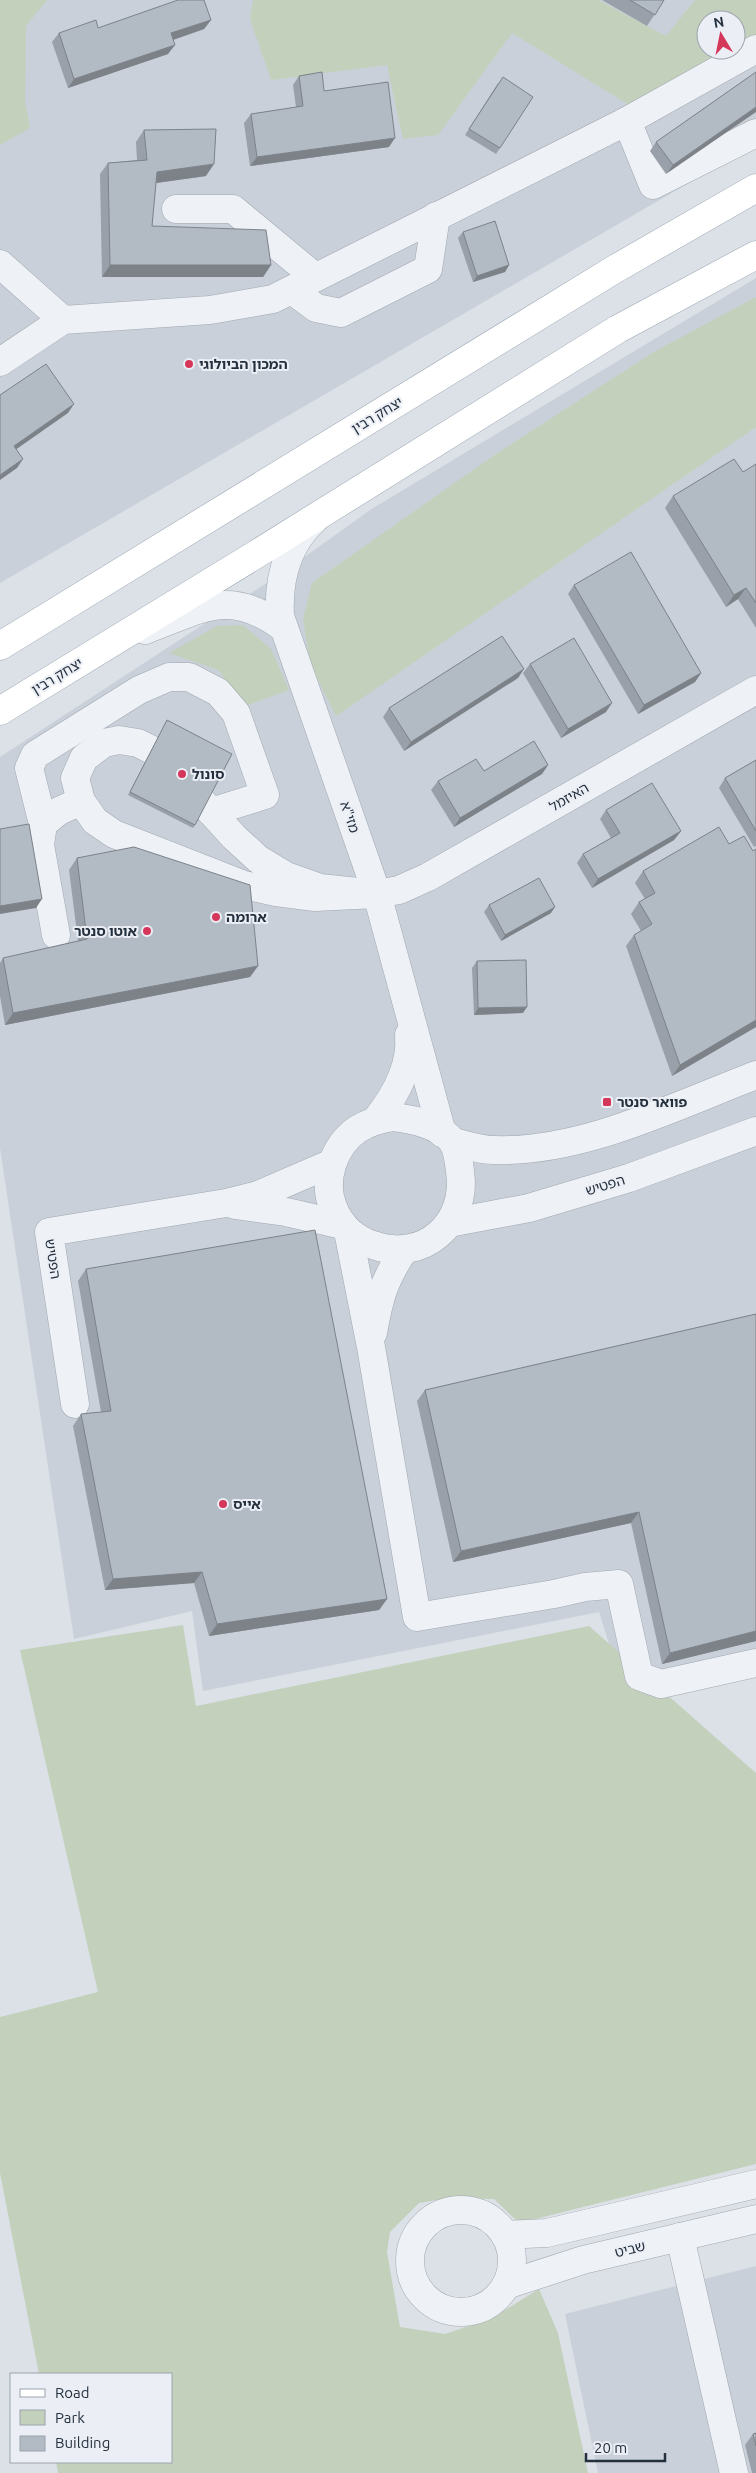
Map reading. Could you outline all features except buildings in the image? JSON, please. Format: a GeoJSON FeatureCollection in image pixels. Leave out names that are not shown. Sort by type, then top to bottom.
{"type":"FeatureCollection","features":[{"type":"Feature","properties":{"kind":"main road","name":"יצחק רבין"},"geometry":{"type":"LineString","coordinates":[[0,646],[615,269],[756,188]]}},
{"type":"Feature","properties":{"kind":"main road","name":"יצחק רבין"},"geometry":{"type":"LineString","coordinates":[[0,711],[618,329],[756,255]]}},
{"type":"Feature","properties":{"kind":"street"},"geometry":{"type":"LineString","coordinates":[[0,362],[63,320],[210,310],[273,299],[627,121],[756,48]]}},
{"type":"Feature","properties":{"kind":"street"},"geometry":{"type":"LineString","coordinates":[[627,121],[653,185],[756,133]]}},
{"type":"Feature","properties":{"kind":"street"},"geometry":{"type":"LineString","coordinates":[[176,209],[232,209],[304,284],[316,308],[341,313],[428,270],[436,216]]}},
{"type":"Feature","properties":{"kind":"street"},"geometry":{"type":"LineString","coordinates":[[0,264],[63,320]]}},
{"type":"Feature","properties":{"kind":"street","name":"מזי\"א"},"geometry":{"type":"LineString","coordinates":[[318,516],[300,536],[290,552],[284,568],[279,599],[280,616],[377,894],[407,1008],[447,1138]]}},
{"type":"Feature","properties":{"kind":"street"},"geometry":{"type":"LineString","coordinates":[[115,640],[211,606],[231,604],[251,608],[265,614],[284,628]]}},
{"type":"Feature","properties":{"kind":"street"},"geometry":{"type":"LineString","coordinates":[[56,935],[40,845],[43,824],[29,768],[35,755],[139,690],[169,677],[189,677],[218,692],[236,713],[265,795],[211,812]]}},
{"type":"Feature","properties":{"kind":"street","name":"האיזמל"},"geometry":{"type":"LineString","coordinates":[[377,894],[399,890],[428,878],[756,690]]}},
{"type":"Feature","properties":{"kind":"street"},"geometry":{"type":"LineString","coordinates":[[119,740],[138,743],[158,753],[211,812],[258,859],[286,876],[320,888],[377,894],[315,897],[244,885],[114,834],[95,821],[81,801],[75,778],[84,758],[104,743],[119,740]]}},
{"type":"Feature","properties":{"kind":"street"},"geometry":{"type":"LineString","coordinates":[[43,824],[58,811],[81,801]]}},
{"type":"Feature","properties":{"kind":"street","name":"מזי\"א"},"geometry":{"type":"LineString","coordinates":[[376,1120],[387,1106],[406,1067],[410,1042],[407,1008]]}},
{"type":"Feature","properties":{"kind":"street"},"geometry":{"type":"LineString","coordinates":[[447,1138],[462,1185],[459,1205],[450,1223],[438,1235],[420,1245],[404,1250],[384,1249],[365,1243],[346,1228],[332,1206],[329,1185],[332,1163],[342,1144],[357,1129],[376,1120],[393,1117],[411,1119],[447,1138],[491,1150],[552,1146],[630,1123],[756,1075]]}},
{"type":"Feature","properties":{"kind":"street","name":"הפטיש"},"geometry":{"type":"LineString","coordinates":[[450,1223],[529,1208],[629,1178],[756,1132]]}},
{"type":"Feature","properties":{"kind":"street","name":"הפטיש"},"geometry":{"type":"LineString","coordinates":[[75,1404],[49,1232],[226,1203],[258,1195],[332,1163]]}},
{"type":"Feature","properties":{"kind":"street","name":"הפטיש"},"geometry":{"type":"LineString","coordinates":[[226,1203],[286,1212],[346,1228]]}},
{"type":"Feature","properties":{"kind":"street"},"geometry":{"type":"LineString","coordinates":[[346,1228],[371,1347],[416,1617],[554,1594],[585,1586],[619,1584],[639,1676],[661,1684],[756,1663]]}},
{"type":"Feature","properties":{"kind":"street"},"geometry":{"type":"LineString","coordinates":[[371,1347],[382,1291],[388,1274],[404,1250]]}},
{"type":"Feature","properties":{"kind":"street"},"geometry":{"type":"LineString","coordinates":[[505,2235],[547,2233],[756,2184]]}},
{"type":"Feature","properties":{"kind":"street"},"geometry":{"type":"LineString","coordinates":[[452,2211],[472,2211],[491,2219],[505,2235],[512,2252],[511,2273],[503,2291],[489,2305],[470,2312],[449,2312],[431,2304],[417,2290],[410,2270],[410,2250],[418,2232],[432,2218],[452,2211]]}},
{"type":"Feature","properties":{"kind":"street","name":"שביט"},"geometry":{"type":"LineString","coordinates":[[506,2285],[582,2260],[756,2219]]}},
{"type":"Feature","properties":{"kind":"street"},"geometry":{"type":"LineString","coordinates":[[680,2237],[734,2473]]}},
{"type":"Feature","properties":{"kind":"shaded area","name":"המכון הביולוגי"},"geometry":{"type":"Polygon","coordinates":[[[0,0],[756,0],[756,144],[0,583],[0,0]]]}},
{"type":"Feature","properties":{"kind":"shaded area"},"geometry":{"type":"Polygon","coordinates":[[[756,278],[756,1674],[628,1704],[599,1612],[203,1691],[192,1611],[74,1639],[0,1148],[0,757],[288,569],[370,510],[756,278]]]}},
{"type":"Feature","properties":{"kind":"shaded area"},"geometry":{"type":"Polygon","coordinates":[[[756,2266],[756,2473],[598,2473],[565,2314],[756,2266]]]}},
{"type":"Feature","properties":{"kind":"green space"},"geometry":{"type":"Polygon","coordinates":[[[0,0],[47,0],[26,26],[25,101],[30,128],[0,145],[0,0]]]}},
{"type":"Feature","properties":{"kind":"green space"},"geometry":{"type":"Polygon","coordinates":[[[253,0],[598,0],[666,36],[695,0],[756,0],[756,35],[746,42],[746,10],[696,10],[696,60],[716,60],[634,108],[512,33],[438,135],[403,139],[387,65],[271,80],[250,19],[253,0]]]}},
{"type":"Feature","properties":{"kind":"green space"},"geometry":{"type":"Polygon","coordinates":[[[756,297],[756,427],[336,716],[310,664],[303,619],[312,583],[493,456],[652,353],[756,297]]]}},
{"type":"Feature","properties":{"kind":"green space"},"geometry":{"type":"Polygon","coordinates":[[[243,625],[271,649],[289,690],[245,706],[218,670],[169,653],[217,626],[243,625]]]}},
{"type":"Feature","properties":{"kind":"green space"},"geometry":{"type":"Polygon","coordinates":[[[183,1625],[196,1706],[589,1626],[756,1773],[756,2164],[519,2223],[494,2199],[450,2198],[419,2203],[390,2232],[387,2252],[400,2327],[445,2334],[492,2318],[539,2289],[558,2333],[588,2473],[58,2473],[56,2463],[172,2463],[172,2373],[39,2373],[0,2173],[0,2017],[98,1992],[20,1650],[183,1625]]]}},
{"type":"Feature","properties":{"kind":"place","name":"המכון הביולוגי"},"geometry":{"type":"Point","coordinates":[189,364]}},
{"type":"Feature","properties":{"kind":"place","name":"סונול"},"geometry":{"type":"Point","coordinates":[182,774]}},
{"type":"Feature","properties":{"kind":"place","name":"ארומה"},"geometry":{"type":"Point","coordinates":[216,917]}},
{"type":"Feature","properties":{"kind":"place","name":"אוטו סנטר"},"geometry":{"type":"Point","coordinates":[147,931]}},
{"type":"Feature","properties":{"kind":"place","name":"פוואר סנטר"},"geometry":{"type":"Point","coordinates":[607,1102]}},
{"type":"Feature","properties":{"kind":"place","name":"אייס"},"geometry":{"type":"Point","coordinates":[223,1504]}}]}
